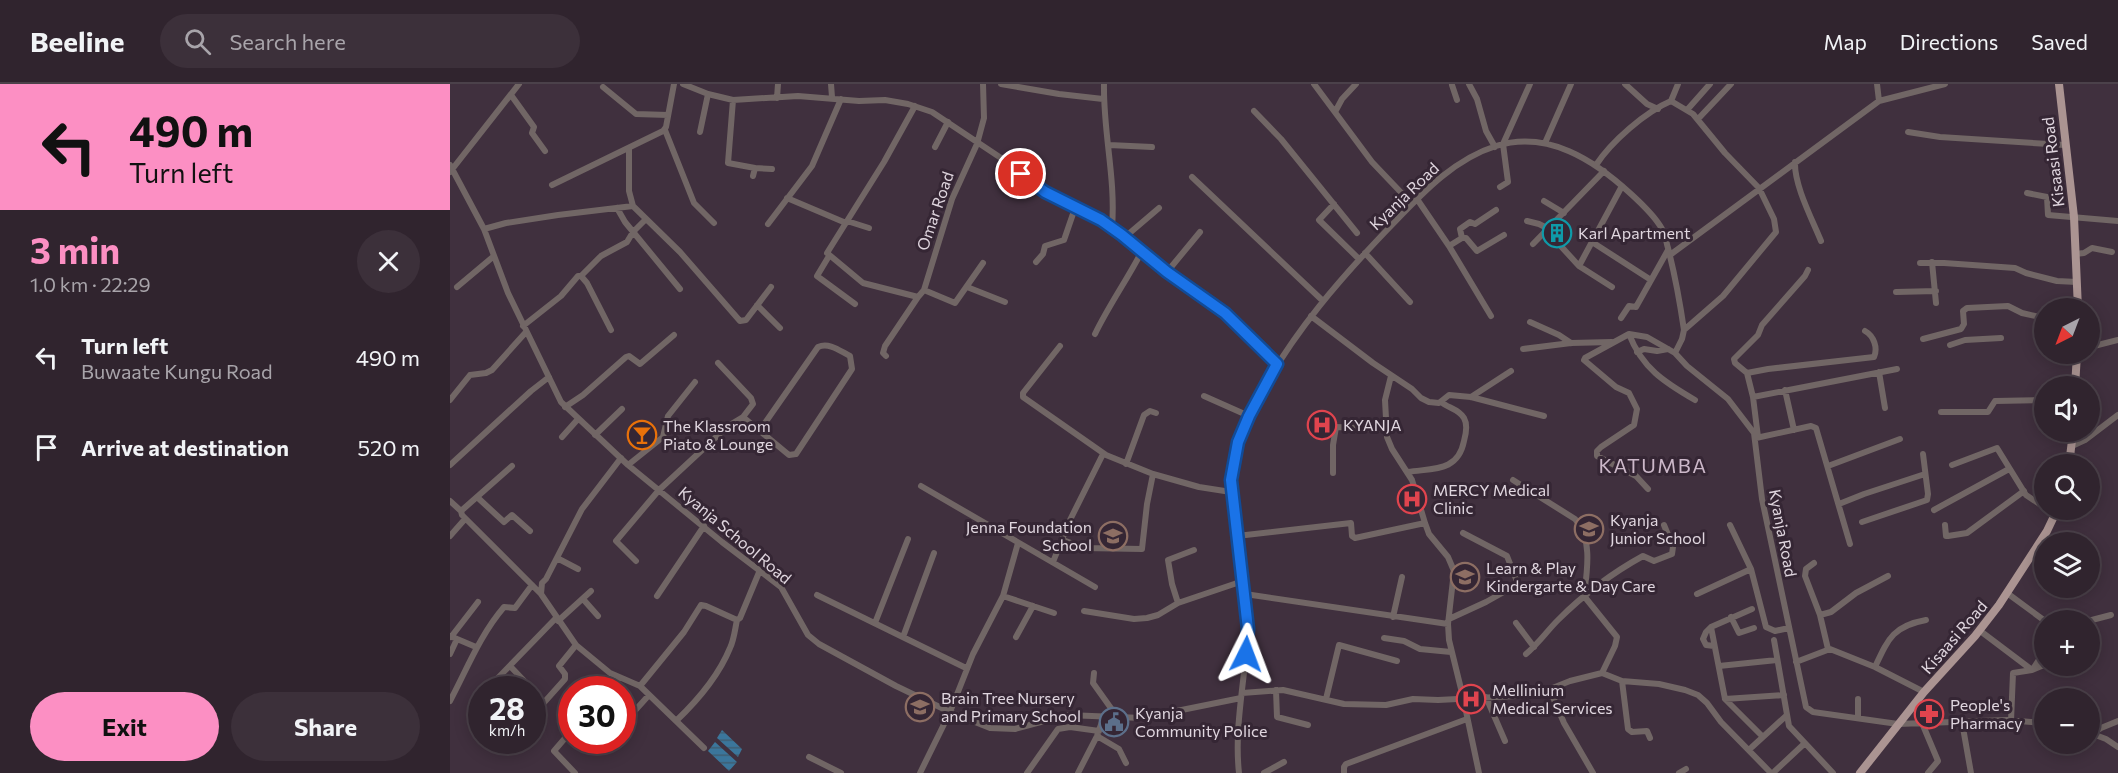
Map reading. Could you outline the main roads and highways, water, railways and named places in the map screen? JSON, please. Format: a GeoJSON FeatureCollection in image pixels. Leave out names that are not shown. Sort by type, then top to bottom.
{"type":"FeatureCollection","features":[{"type":"Feature","properties":{"kind":"main road","name":"Kisaasi Road"},"geometry":{"type":"LineString","coordinates":[[2059,84],[2074,217],[2078,298]]}},
{"type":"Feature","properties":{"kind":"main road","name":"Kisaasi Road"},"geometry":{"type":"LineString","coordinates":[[1860,773],[2007,593],[2047,531],[2051,520]]}},
{"type":"Feature","properties":{"kind":"water"},"geometry":{"type":"Polygon","coordinates":[[[722,730],[742,749],[738,757],[717,738],[722,730]]]}},
{"type":"Feature","properties":{"kind":"water"},"geometry":{"type":"Polygon","coordinates":[[[715,742],[737,762],[729,771],[708,751],[715,742]]]}},
{"type":"Feature","properties":{"kind":"place","name":"Karl Apartment"},"geometry":{"type":"Point","coordinates":[1557,233]}},
{"type":"Feature","properties":{"kind":"place","name":"KYANJA"},"geometry":{"type":"Point","coordinates":[1322,425]}},
{"type":"Feature","properties":{"kind":"place","name":"The Klassroom Piato & Lounge"},"geometry":{"type":"Point","coordinates":[642,435]}},
{"type":"Feature","properties":{"kind":"place","name":"MERCY Medical Clinic"},"geometry":{"type":"Point","coordinates":[1412,499]}},
{"type":"Feature","properties":{"kind":"place","name":"Kyanja Junior School"},"geometry":{"type":"Point","coordinates":[1589,529]}},
{"type":"Feature","properties":{"kind":"place","name":"Jenna Foundation School"},"geometry":{"type":"Point","coordinates":[1113,536]}},
{"type":"Feature","properties":{"kind":"place","name":"Learn & Play Kindergarte & Day Care"},"geometry":{"type":"Point","coordinates":[1465,577]}},
{"type":"Feature","properties":{"kind":"place","name":"Mellinium Medical Services"},"geometry":{"type":"Point","coordinates":[1471,699]}},
{"type":"Feature","properties":{"kind":"place","name":"Brain Tree Nursery and Primary School"},"geometry":{"type":"Point","coordinates":[920,707]}},
{"type":"Feature","properties":{"kind":"place","name":"People's Pharmacy"},"geometry":{"type":"Point","coordinates":[1929,714]}},
{"type":"Feature","properties":{"kind":"place","name":"Kyanja Community Police"},"geometry":{"type":"Point","coordinates":[1114,722]}},
{"type":"Feature","properties":{"kind":"district","name":"KATUMBA"},"geometry":{"type":"Point","coordinates":[1653,466]}}]}
